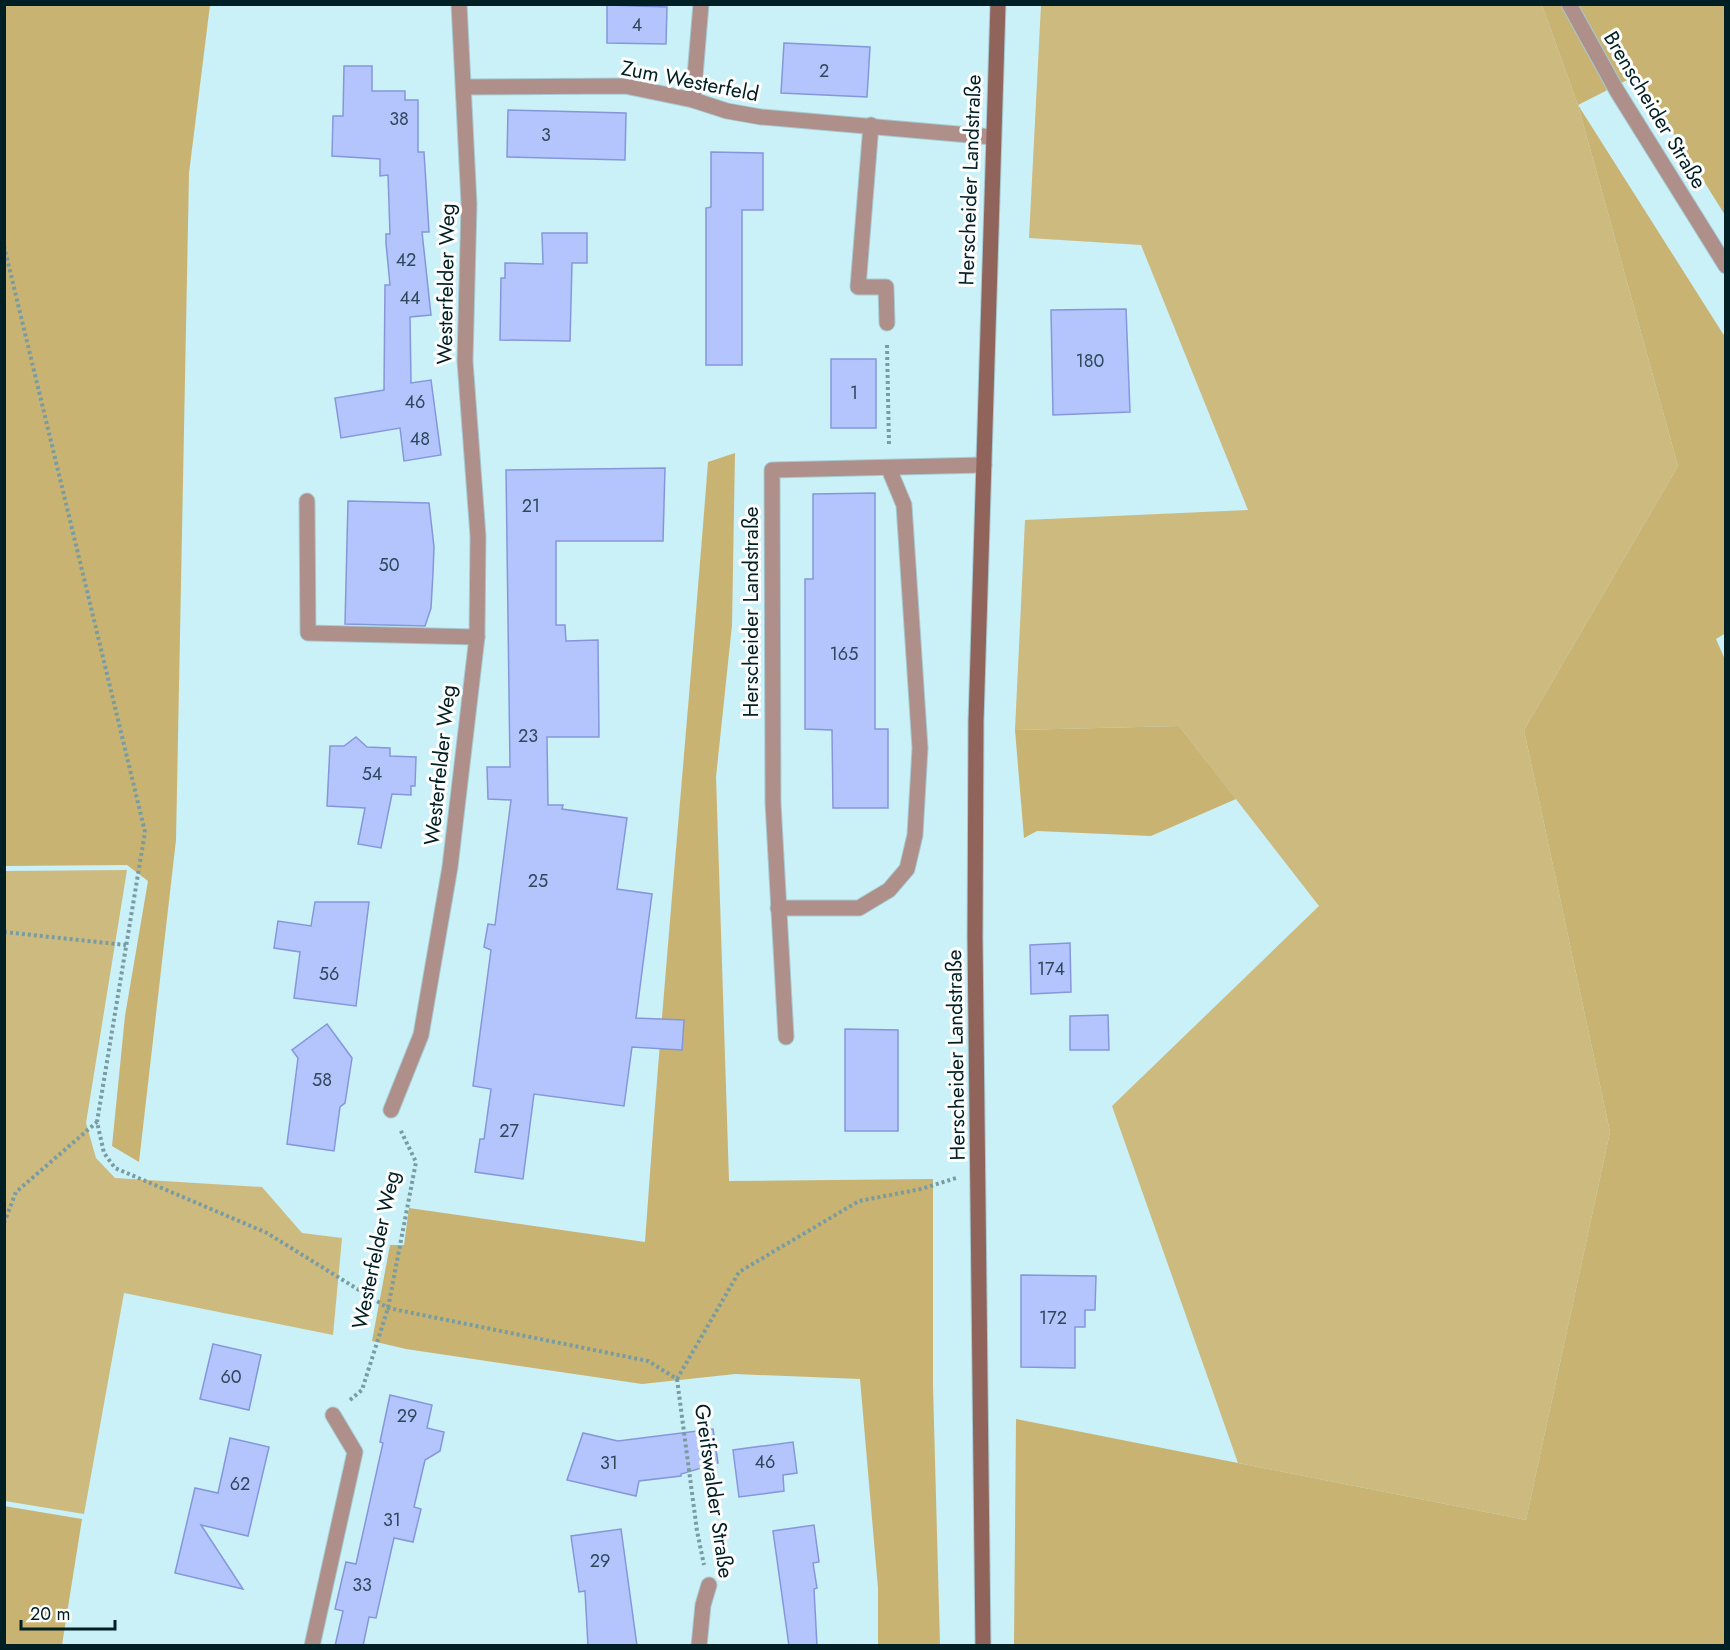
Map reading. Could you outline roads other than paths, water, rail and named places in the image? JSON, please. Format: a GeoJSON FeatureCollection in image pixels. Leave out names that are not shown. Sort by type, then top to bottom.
{"type":"FeatureCollection","features":[{"type":"Feature","properties":{"kind":"main road","name":"Herscheider Landstraße"},"geometry":{"type":"LineString","coordinates":[[983,1646],[980,1170],[975,938],[976,733],[992,137],[998,4]]}},
{"type":"Feature","properties":{"kind":"street","name":"Westerfelder Weg"},"geometry":{"type":"LineString","coordinates":[[391,1110],[421,1035],[450,867],[477,637],[478,536],[465,361],[469,204],[465,87],[458,18],[459,4]]}},
{"type":"Feature","properties":{"kind":"street"},"geometry":{"type":"LineString","coordinates":[[693,100],[701,4]]}},
{"type":"Feature","properties":{"kind":"street","name":"Brenscheider Straße"},"geometry":{"type":"LineString","coordinates":[[1569,4],[1617,91],[1725,266]]}},
{"type":"Feature","properties":{"kind":"street","name":"Zum Westerfeld"},"geometry":{"type":"LineString","coordinates":[[465,87],[625,86],[761,117],[992,137]]}},
{"type":"Feature","properties":{"kind":"street"},"geometry":{"type":"LineString","coordinates":[[871,125],[858,287],[886,287],[887,323]]}},
{"type":"Feature","properties":{"kind":"street","name":"Herscheider Landstraße"},"geometry":{"type":"LineString","coordinates":[[786,1037],[773,803],[772,470],[984,465]]}},
{"type":"Feature","properties":{"kind":"street"},"geometry":{"type":"LineString","coordinates":[[778,908],[859,908],[889,890],[908,869],[915,835],[920,748],[904,505],[889,469]]}},
{"type":"Feature","properties":{"kind":"street"},"geometry":{"type":"LineString","coordinates":[[307,501],[308,633],[477,637]]}},
{"type":"Feature","properties":{"kind":"street"},"geometry":{"type":"LineString","coordinates":[[312,1646],[355,1452],[333,1415]]}},
{"type":"Feature","properties":{"kind":"street","name":"Greifswalder Straße"},"geometry":{"type":"LineString","coordinates":[[699,1646],[703,1605],[709,1586]]}}]}
